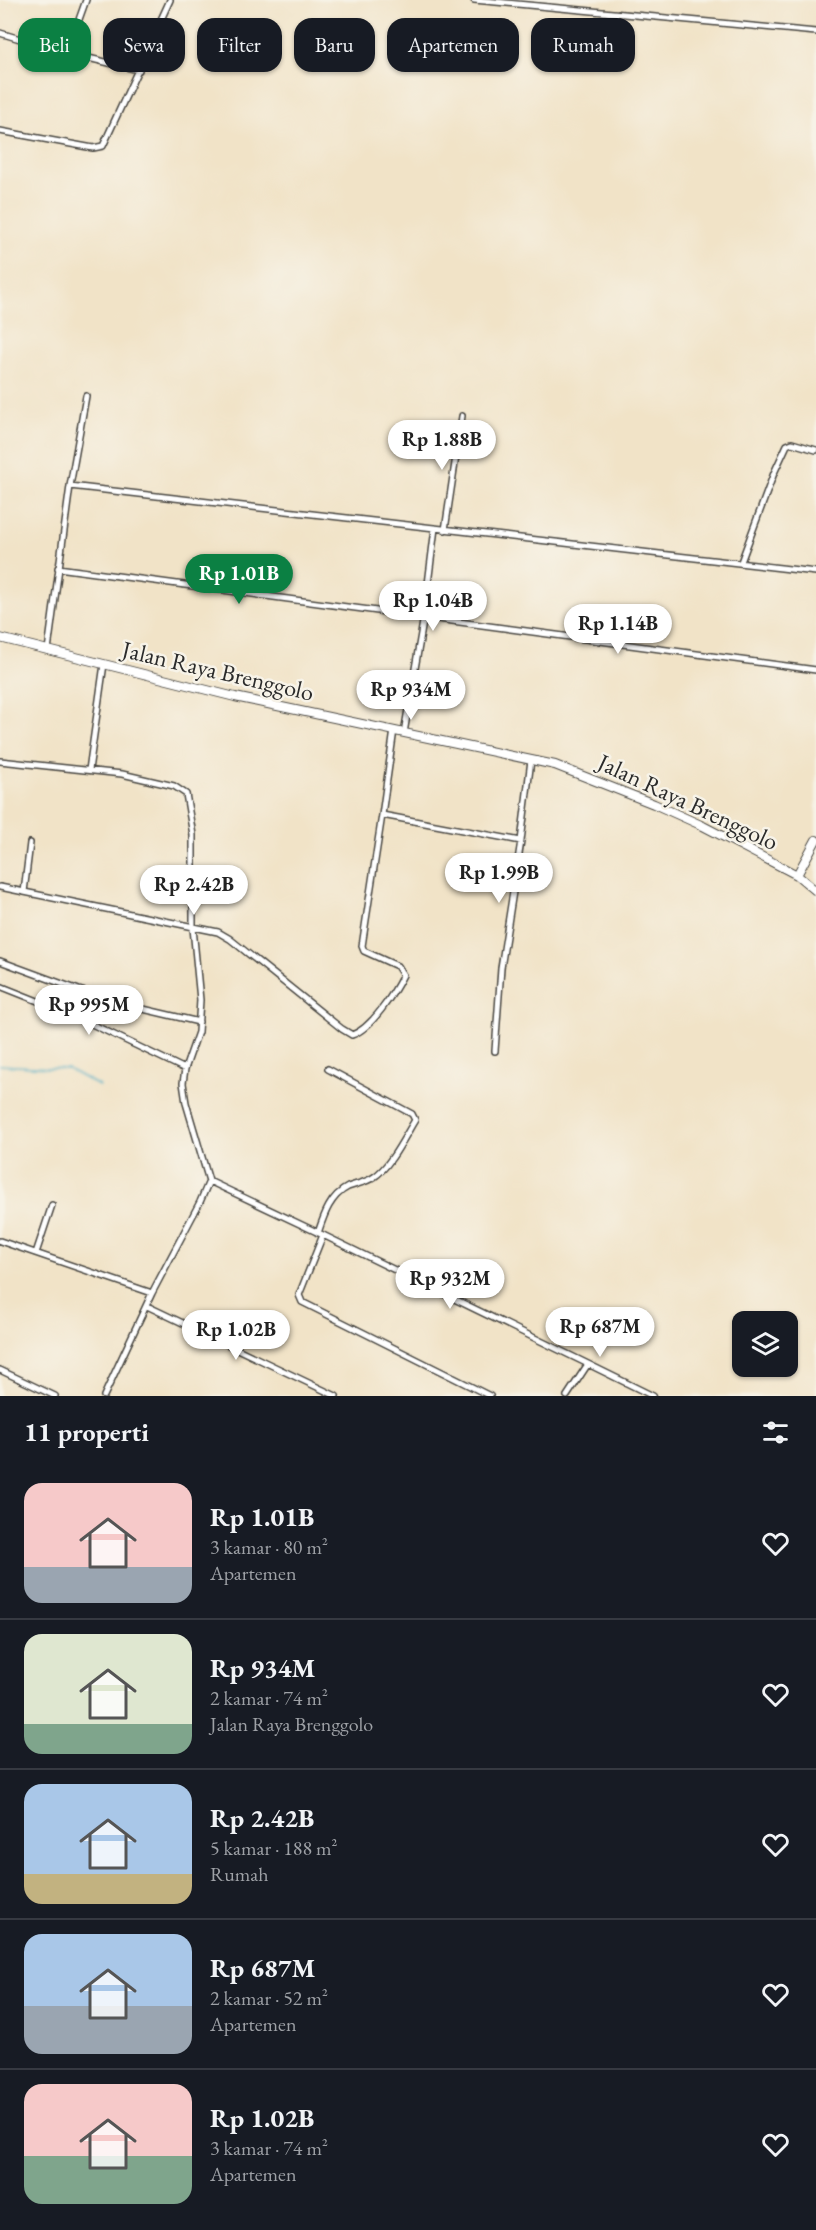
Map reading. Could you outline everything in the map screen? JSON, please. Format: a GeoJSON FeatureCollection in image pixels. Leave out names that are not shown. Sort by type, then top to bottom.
{"type":"FeatureCollection","features":[{"type":"Feature","properties":{"kind":"main road","name":"Jalan Raya Brenggolo"},"geometry":{"type":"LineString","coordinates":[[0,638],[235,697],[531,760],[580,773],[654,804],[797,875],[816,891]]}},
{"type":"Feature","properties":{"kind":"main road"},"geometry":{"type":"LineString","coordinates":[[797,875],[816,840]]}},
{"type":"Feature","properties":{"kind":"street"},"geometry":{"type":"LineString","coordinates":[[79,18],[86,0]]}},
{"type":"Feature","properties":{"kind":"street"},"geometry":{"type":"LineString","coordinates":[[162,18],[170,0]]}},
{"type":"Feature","properties":{"kind":"street"},"geometry":{"type":"LineString","coordinates":[[474,0],[816,32]]}},
{"type":"Feature","properties":{"kind":"street"},"geometry":{"type":"LineString","coordinates":[[0,33],[18,38]]}},
{"type":"Feature","properties":{"kind":"street"},"geometry":{"type":"LineString","coordinates":[[0,131],[93,148],[100,147],[105,143],[138,72]]}},
{"type":"Feature","properties":{"kind":"street"},"geometry":{"type":"LineString","coordinates":[[48,650],[70,486],[86,396]]}},
{"type":"Feature","properties":{"kind":"street"},"geometry":{"type":"LineString","coordinates":[[445,530],[462,416]]}},
{"type":"Feature","properties":{"kind":"street"},"geometry":{"type":"LineString","coordinates":[[741,562],[774,473],[787,445],[792,443],[816,450]]}},
{"type":"Feature","properties":{"kind":"street"},"geometry":{"type":"LineString","coordinates":[[70,486],[816,572]]}},
{"type":"Feature","properties":{"kind":"street"},"geometry":{"type":"LineString","coordinates":[[404,733],[424,616],[435,528]]}},
{"type":"Feature","properties":{"kind":"street"},"geometry":{"type":"LineString","coordinates":[[58,568],[816,670]]}},
{"type":"Feature","properties":{"kind":"street"},"geometry":{"type":"LineString","coordinates":[[89,770],[104,664]]}},
{"type":"Feature","properties":{"kind":"street"},"geometry":{"type":"LineString","coordinates":[[0,887],[218,932],[230,939],[342,1029],[352,1035],[358,1033],[385,1004],[403,975],[397,966],[364,951],[362,946],[394,730]]}},
{"type":"Feature","properties":{"kind":"street"},"geometry":{"type":"LineString","coordinates":[[495,1051],[501,968],[531,760]]}},
{"type":"Feature","properties":{"kind":"street"},"geometry":{"type":"LineString","coordinates":[[0,761],[122,774],[174,786],[186,794],[193,835],[193,928],[200,1000],[199,1022],[185,1069],[184,1093],[209,1181],[152,1293],[104,1396]]}},
{"type":"Feature","properties":{"kind":"street"},"geometry":{"type":"LineString","coordinates":[[382,815],[521,841]]}},
{"type":"Feature","properties":{"kind":"street"},"geometry":{"type":"LineString","coordinates":[[24,892],[30,843]]}},
{"type":"Feature","properties":{"kind":"street"},"geometry":{"type":"LineString","coordinates":[[0,961],[79,990],[143,1009],[199,1022]]}},
{"type":"Feature","properties":{"kind":"street"},"geometry":{"type":"LineString","coordinates":[[0,986],[74,1015],[185,1069]]}},
{"type":"Feature","properties":{"kind":"street"},"geometry":{"type":"LineString","coordinates":[[328,1069],[412,1114],[415,1120],[384,1168],[374,1177],[336,1195],[326,1211],[321,1234],[299,1295],[302,1302],[490,1396]]}},
{"type":"Feature","properties":{"kind":"street"},"geometry":{"type":"LineString","coordinates":[[209,1181],[652,1396]]}},
{"type":"Feature","properties":{"kind":"street"},"geometry":{"type":"LineString","coordinates":[[36,1254],[52,1205]]}},
{"type":"Feature","properties":{"kind":"street"},"geometry":{"type":"LineString","coordinates":[[0,1242],[152,1293]]}},
{"type":"Feature","properties":{"kind":"street"},"geometry":{"type":"LineString","coordinates":[[147,1306],[336,1396]]}},
{"type":"Feature","properties":{"kind":"street"},"geometry":{"type":"LineString","coordinates":[[567,1396],[588,1364]]}},
{"type":"Feature","properties":{"kind":"street"},"geometry":{"type":"LineString","coordinates":[[0,1370],[55,1396]]}},
{"type":"Feature","properties":{"kind":"waterway"},"geometry":{"type":"LineString","coordinates":[[0,1065],[68,1069],[99,1086]]}}]}
